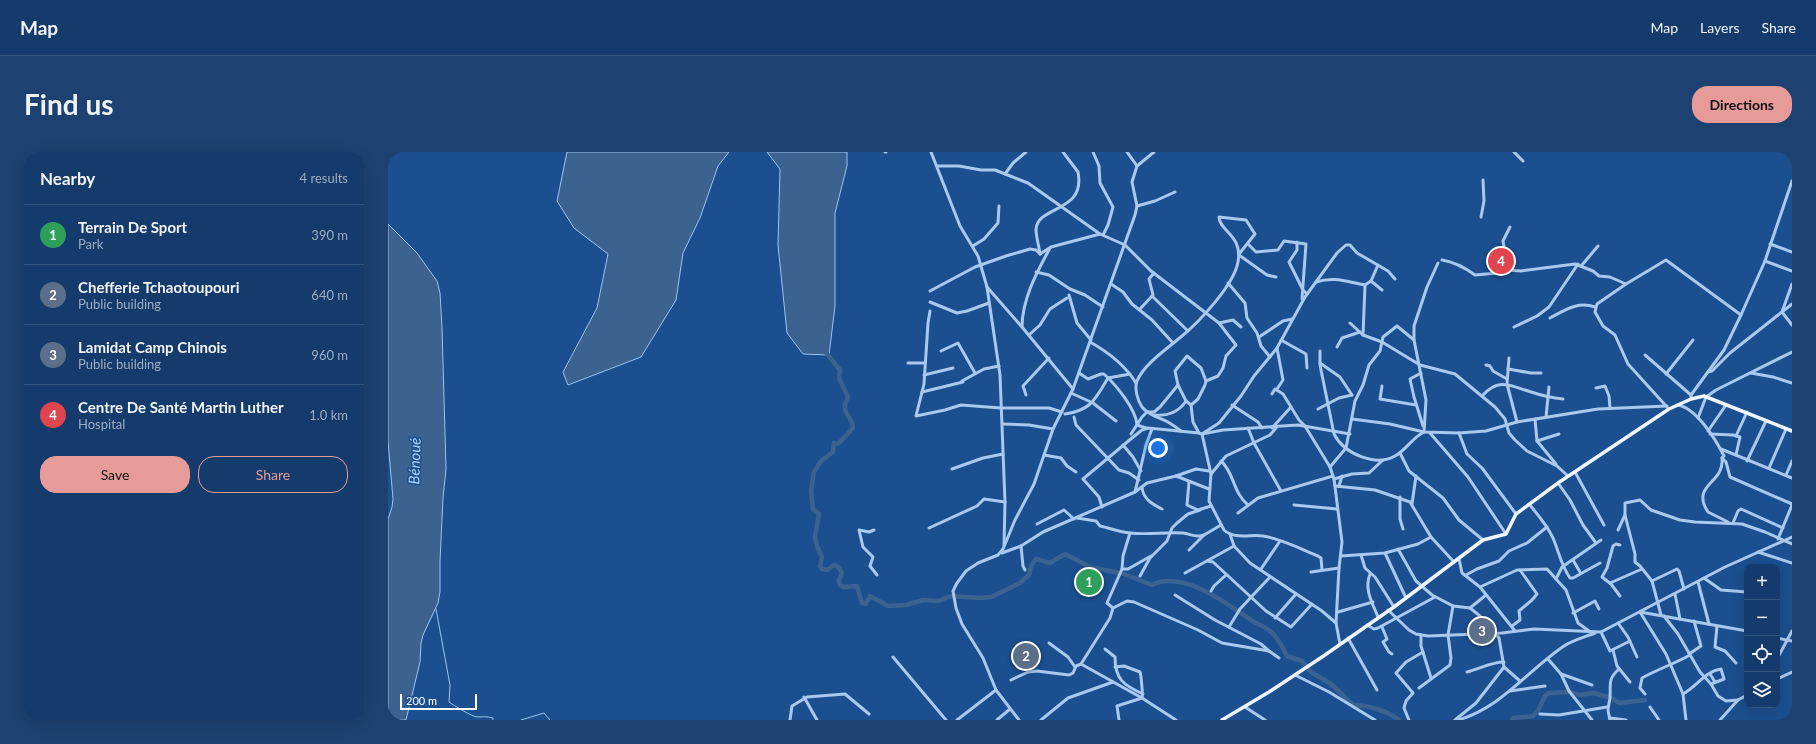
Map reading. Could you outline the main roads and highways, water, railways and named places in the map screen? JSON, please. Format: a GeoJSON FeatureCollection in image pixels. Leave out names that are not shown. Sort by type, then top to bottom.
{"type":"FeatureCollection","features":[{"type":"Feature","properties":{"kind":"main road"},"geometry":{"type":"LineString","coordinates":[[1222,720],[1312,664],[1394,607],[1483,540],[1506,534],[1516,514],[1568,476],[1668,408],[1691,397],[1706,397],[1792,431]]}},
{"type":"Feature","properties":{"kind":"water"},"geometry":{"type":"Polygon","coordinates":[[[567,152],[729,152],[718,166],[700,218],[683,253],[676,300],[641,357],[568,385],[563,372],[597,308],[608,254],[574,228],[557,201],[567,152]]]}},
{"type":"Feature","properties":{"kind":"water"},"geometry":{"type":"Polygon","coordinates":[[[767,152],[847,152],[847,166],[835,213],[835,306],[829,355],[803,354],[787,333],[778,245],[780,169],[767,152]]]}},
{"type":"Feature","properties":{"kind":"water","name":"Bénoué"},"geometry":{"type":"Polygon","coordinates":[[[388,224],[417,253],[437,281],[440,293],[442,327],[446,469],[443,498],[440,592],[438,603],[423,635],[420,662],[406,720],[388,720],[388,519],[393,499],[388,441],[388,224]]]}},
{"type":"Feature","properties":{"kind":"waterway"},"geometry":{"type":"LineString","coordinates":[[824,350],[840,370],[839,378],[848,397],[845,411],[851,420],[853,428],[838,444],[834,443],[833,452],[821,461],[814,472],[811,491],[813,509],[819,514],[815,537],[822,557],[820,566],[822,569],[827,570],[834,565],[838,567],[842,572],[839,580],[840,585],[844,587],[857,586],[862,603],[866,604],[870,596],[888,606],[906,605],[923,600],[938,601],[951,596],[980,598],[991,597],[1020,583],[1029,575],[1031,566],[1036,559],[1050,563],[1065,554],[1090,567],[1124,574],[1152,585],[1165,581],[1178,582],[1191,585],[1205,591],[1268,630],[1278,640],[1287,656],[1302,661],[1311,672],[1331,684],[1353,705],[1378,709],[1399,720]]}},
{"type":"Feature","properties":{"kind":"waterway"},"geometry":{"type":"LineString","coordinates":[[436,609],[450,685],[449,702],[463,711],[477,717],[491,717],[493,720]]}},
{"type":"Feature","properties":{"kind":"waterway"},"geometry":{"type":"LineString","coordinates":[[1512,720],[1513,718],[1533,716],[1539,709],[1545,696],[1549,693],[1570,692],[1579,695],[1594,693],[1611,698],[1619,703],[1645,700]]}},
{"type":"Feature","properties":{"kind":"waterway"},"geometry":{"type":"LineString","coordinates":[[521,720],[544,713],[550,720]]}},
{"type":"Feature","properties":{"kind":"place","name":"Centre De Santé Martin Luther"},"geometry":{"type":"Point","coordinates":[1501,261]}},
{"type":"Feature","properties":{"kind":"place","name":"Terrain De Sport"},"geometry":{"type":"Point","coordinates":[1089,582]}},
{"type":"Feature","properties":{"kind":"place","name":"Lamidat Camp Chinois"},"geometry":{"type":"Point","coordinates":[1482,631]}},
{"type":"Feature","properties":{"kind":"place","name":"Chefferie Tchaotoupouri"},"geometry":{"type":"Point","coordinates":[1026,656]}}]}
